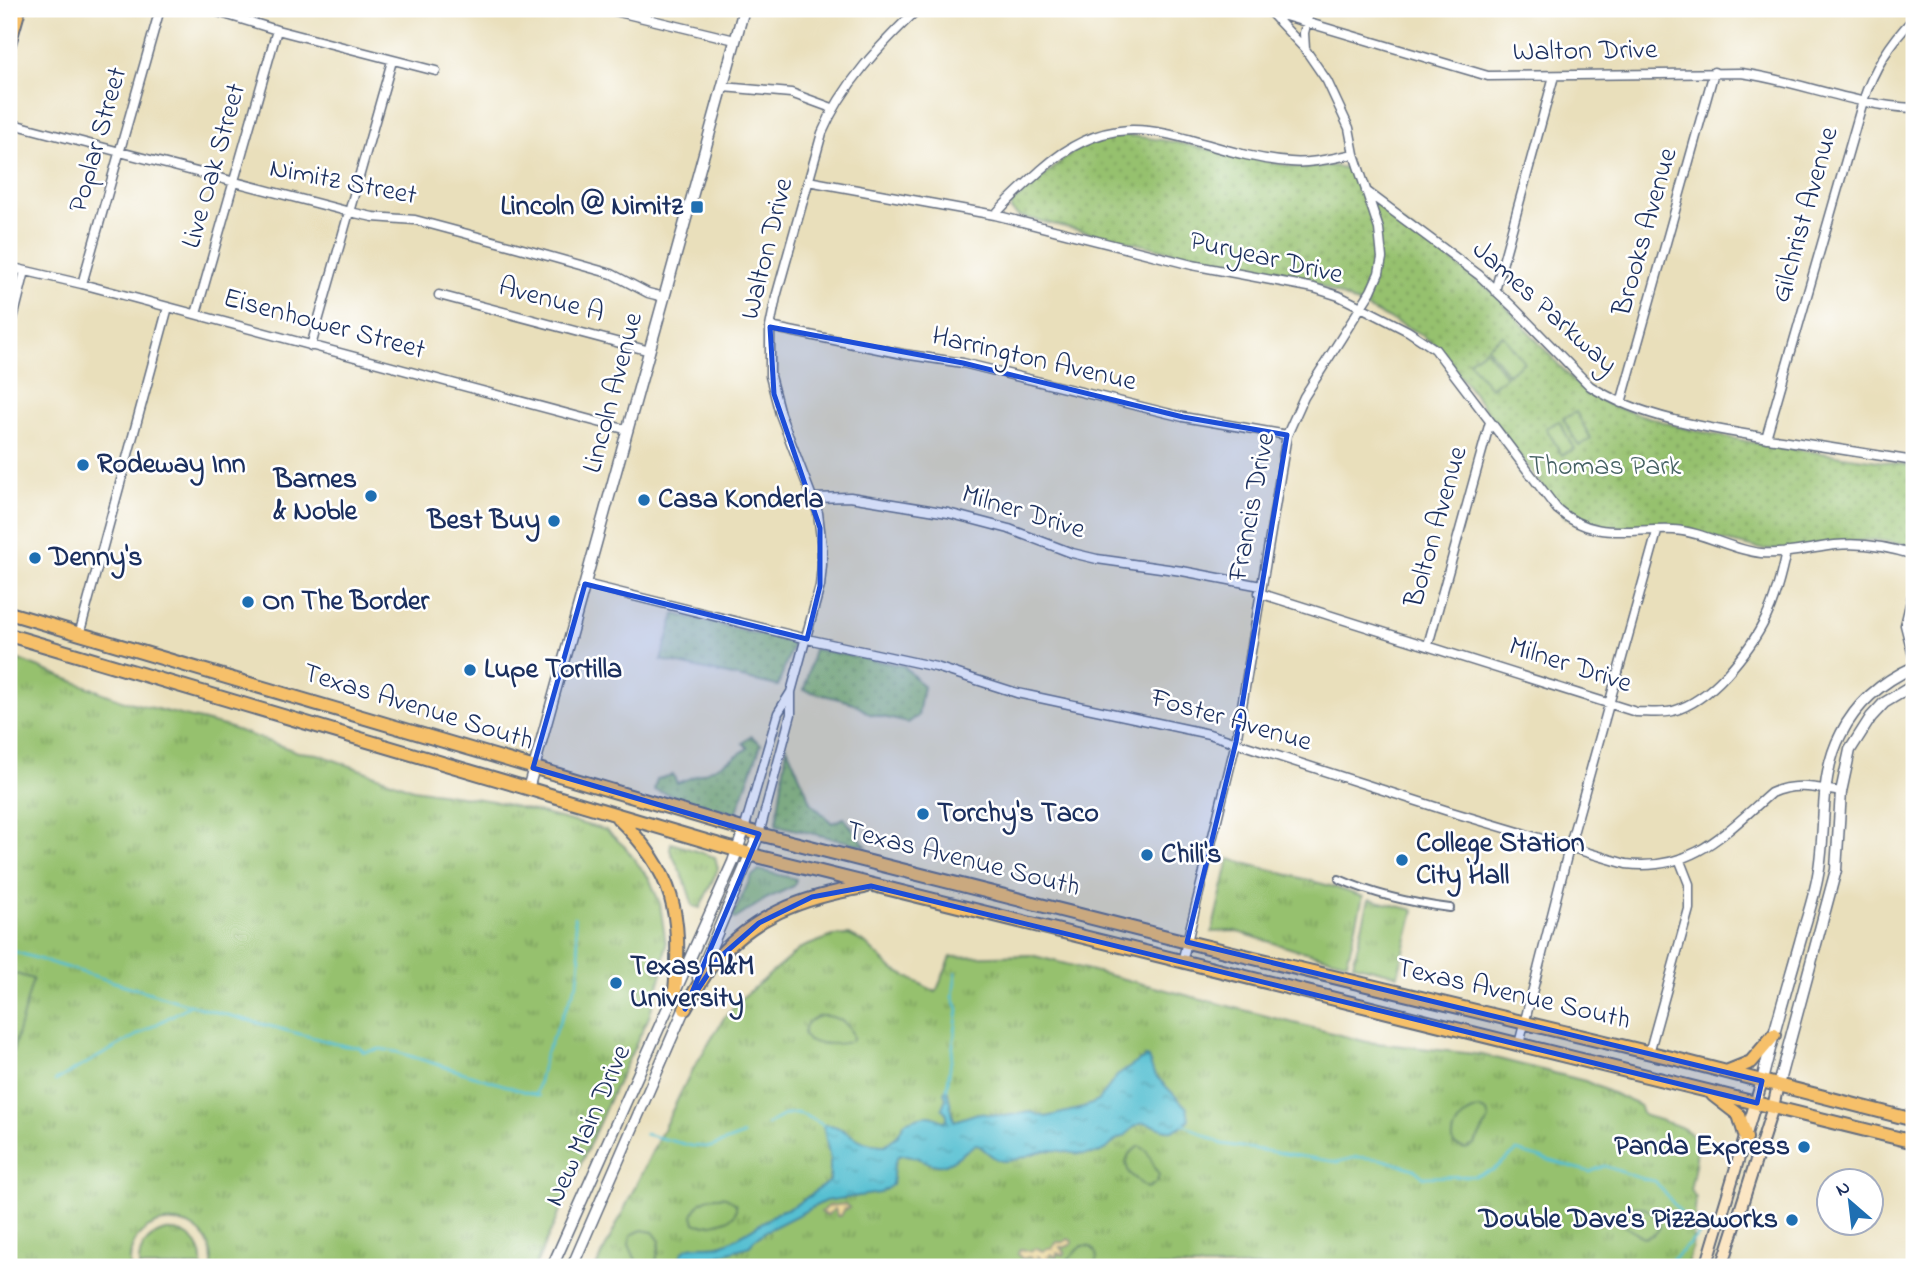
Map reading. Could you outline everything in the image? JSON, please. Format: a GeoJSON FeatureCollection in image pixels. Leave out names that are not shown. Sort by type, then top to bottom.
{"type":"FeatureCollection","features":[{"type":"Feature","properties":{"kind":"main road"},"geometry":{"type":"LineString","coordinates":[[9,44],[19,9]]}},
{"type":"Feature","properties":{"kind":"main road","name":"Texas Avenue South"},"geometry":{"type":"LineString","coordinates":[[9,614],[759,834],[1914,1120]]}},
{"type":"Feature","properties":{"kind":"main road","name":"Texas Avenue South"},"geometry":{"type":"LineString","coordinates":[[9,635],[750,854],[995,917],[1914,1142]]}},
{"type":"Feature","properties":{"kind":"main road"},"geometry":{"type":"LineString","coordinates":[[282,717],[289,695]]}},
{"type":"Feature","properties":{"kind":"main road"},"geometry":{"type":"LineString","coordinates":[[615,815],[644,844],[669,891],[678,938],[675,991]]}},
{"type":"Feature","properties":{"kind":"main road"},"geometry":{"type":"LineString","coordinates":[[685,1009],[718,959],[759,923],[782,909],[812,897],[871,886]]}},
{"type":"Feature","properties":{"kind":"main road"},"geometry":{"type":"LineString","coordinates":[[995,917],[1002,895]]}},
{"type":"Feature","properties":{"kind":"main road"},"geometry":{"type":"LineString","coordinates":[[1726,1072],[1751,1062],[1774,1035]]}},
{"type":"Feature","properties":{"kind":"main road"},"geometry":{"type":"LineString","coordinates":[[1706,1267],[1762,1081]]}},
{"type":"Feature","properties":{"kind":"main road"},"geometry":{"type":"LineString","coordinates":[[1722,1267],[1778,1085]]}},
{"type":"Feature","properties":{"kind":"main road"},"geometry":{"type":"LineString","coordinates":[[1707,1091],[1739,1115],[1746,1139]]}},
{"type":"Feature","properties":{"kind":"street","name":"Poplar Street"},"geometry":{"type":"LineString","coordinates":[[82,284],[160,9]]}},
{"type":"Feature","properties":{"kind":"street"},"geometry":{"type":"LineString","coordinates":[[208,9],[277,30],[436,71]]}},
{"type":"Feature","properties":{"kind":"street"},"geometry":{"type":"LineString","coordinates":[[606,9],[736,40]]}},
{"type":"Feature","properties":{"kind":"street","name":"Lincoln Avenue"},"geometry":{"type":"LineString","coordinates":[[528,789],[744,9]]}},
{"type":"Feature","properties":{"kind":"street","name":"Walton Drive"},"geometry":{"type":"LineString","coordinates":[[744,830],[778,713],[791,692],[807,639],[820,586],[822,565],[820,527],[813,498],[780,414],[770,376],[771,327],[776,297],[822,132],[832,108],[853,79],[918,9]]}},
{"type":"Feature","properties":{"kind":"street"},"geometry":{"type":"LineString","coordinates":[[1305,49],[1304,33],[1310,9]]}},
{"type":"Feature","properties":{"kind":"street","name":"Walton Drive"},"geometry":{"type":"LineString","coordinates":[[1266,10],[1488,76],[1714,72],[1765,76],[1863,101],[1914,108]]}},
{"type":"Feature","properties":{"kind":"street","name":"Francis Drive"},"geometry":{"type":"LineString","coordinates":[[1182,962],[1236,742],[1287,435],[1304,397],[1361,307],[1379,273],[1382,258],[1379,229],[1345,118],[1327,81],[1305,49],[1266,10]]}},
{"type":"Feature","properties":{"kind":"street","name":"Gilchrist Avenue"},"geometry":{"type":"LineString","coordinates":[[1766,438],[1863,101],[1884,52],[1914,18]]}},
{"type":"Feature","properties":{"kind":"street","name":"Live Oak Street"},"geometry":{"type":"LineString","coordinates":[[196,314],[277,30]]}},
{"type":"Feature","properties":{"kind":"street"},"geometry":{"type":"LineString","coordinates":[[311,346],[392,61]]}},
{"type":"Feature","properties":{"kind":"street","name":"Brooks Avenue"},"geometry":{"type":"LineString","coordinates":[[1621,403],[1714,72]]}},
{"type":"Feature","properties":{"kind":"street"},"geometry":{"type":"LineString","coordinates":[[1495,291],[1555,76]]}},
{"type":"Feature","properties":{"kind":"street"},"geometry":{"type":"LineString","coordinates":[[723,87],[791,93],[832,108]]}},
{"type":"Feature","properties":{"kind":"street","name":"Nimitz Street"},"geometry":{"type":"LineString","coordinates":[[9,123],[350,212],[373,217],[415,220],[612,274],[648,293],[664,297]]}},
{"type":"Feature","properties":{"kind":"street"},"geometry":{"type":"LineString","coordinates":[[995,215],[1007,200],[1058,155],[1078,142],[1117,130],[1160,132],[1264,159],[1292,163],[1354,154]]}},
{"type":"Feature","properties":{"kind":"street","name":"Puryear Drive"},"geometry":{"type":"LineString","coordinates":[[808,181],[995,215],[1192,265],[1314,288],[1339,296],[1408,331],[1435,349],[1540,488],[1570,521],[1590,529],[1657,532],[1672,530],[1693,533],[1762,553],[1863,545],[1914,555]]}},
{"type":"Feature","properties":{"kind":"street","name":"James Parkway"},"geometry":{"type":"LineString","coordinates":[[1366,191],[1479,275],[1516,309],[1590,386],[1621,403],[1684,422],[1914,461]]}},
{"type":"Feature","properties":{"kind":"street","name":"Eisenhower Street"},"geometry":{"type":"LineString","coordinates":[[9,267],[196,314],[628,430]]}},
{"type":"Feature","properties":{"kind":"street"},"geometry":{"type":"LineString","coordinates":[[9,335],[26,271]]}},
{"type":"Feature","properties":{"kind":"street","name":"Avenue A"},"geometry":{"type":"LineString","coordinates":[[439,295],[650,351]]}},
{"type":"Feature","properties":{"kind":"street"},"geometry":{"type":"LineString","coordinates":[[79,635],[168,307]]}},
{"type":"Feature","properties":{"kind":"street","name":"Harrington Avenue"},"geometry":{"type":"LineString","coordinates":[[771,327],[902,354],[963,363],[1183,417],[1287,435]]}},
{"type":"Feature","properties":{"kind":"street","name":"Bolton Avenue"},"geometry":{"type":"LineString","coordinates":[[1428,645],[1490,422]]}},
{"type":"Feature","properties":{"kind":"street","name":"Milner Drive"},"geometry":{"type":"LineString","coordinates":[[813,498],[850,497],[947,513],[1009,529],[1072,553],[1182,571],[1260,589],[1636,712],[1657,713],[1691,705],[1721,681],[1758,636],[1776,593],[1786,552]]}},
{"type":"Feature","properties":{"kind":"street"},"geometry":{"type":"LineString","coordinates":[[1519,1044],[1569,848],[1657,532]]}},
{"type":"Feature","properties":{"kind":"street","name":"Foster Avenue"},"geometry":{"type":"LineString","coordinates":[[585,584],[807,639],[936,667],[1017,693],[1176,726],[1236,742],[1626,864],[1645,866],[1680,860],[1698,853],[1771,793],[1794,786],[1841,792]]}},
{"type":"Feature","properties":{"kind":"street"},"geometry":{"type":"LineString","coordinates":[[1914,588],[1905,625],[1914,660]]}},
{"type":"Feature","properties":{"kind":"street"},"geometry":{"type":"LineString","coordinates":[[1762,1081],[1818,877],[1822,854],[1825,789],[1832,754],[1851,716],[1886,681],[1914,667]]}},
{"type":"Feature","properties":{"kind":"street"},"geometry":{"type":"LineString","coordinates":[[1778,1085],[1836,870],[1841,792],[1850,750],[1860,731],[1884,703],[1914,685]]}},
{"type":"Feature","properties":{"kind":"street","name":"Walton Drive"},"geometry":{"type":"LineString","coordinates":[[759,834],[791,714],[791,692]]}},
{"type":"Feature","properties":{"kind":"street","name":"New Main Drive"},"geometry":{"type":"LineString","coordinates":[[552,1267],[744,830]]}},
{"type":"Feature","properties":{"kind":"street","name":"New Main Drive"},"geometry":{"type":"LineString","coordinates":[[572,1267],[759,834]]}},
{"type":"Feature","properties":{"kind":"street"},"geometry":{"type":"LineString","coordinates":[[1649,1053],[1689,909],[1689,884],[1680,860]]}},
{"type":"Feature","properties":{"kind":"street"},"geometry":{"type":"LineString","coordinates":[[1339,879],[1368,892],[1450,908]]}},
{"type":"Feature","properties":{"kind":"street"},"geometry":{"type":"LineString","coordinates":[[574,1217],[591,1224]]}},
{"type":"Feature","properties":{"kind":"highlighted area"},"geometry":{"type":"Polygon","coordinates":[[[770,327],[963,363],[1183,417],[1287,435],[1236,742],[1187,942],[1762,1081],[1757,1103],[871,886],[812,897],[759,923],[718,959],[685,1009],[759,834],[533,768],[585,584],[807,639],[820,586],[820,528],[774,394],[770,327]]]}},
{"type":"Feature","properties":{"kind":"green space","name":"Thomas Park"},"geometry":{"type":"Polygon","coordinates":[[[1126,135],[1169,141],[1299,168],[1347,168],[1377,204],[1495,294],[1575,383],[1609,405],[1683,428],[1765,445],[1914,466],[1914,546],[1875,540],[1831,543],[1791,550],[1761,549],[1667,528],[1594,527],[1565,517],[1441,350],[1421,334],[1321,286],[1018,216],[1011,210],[1011,204],[1076,149],[1092,142],[1126,135]]]}},
{"type":"Feature","properties":{"kind":"green space"},"geometry":{"type":"Polygon","coordinates":[[[1503,335],[1524,362],[1508,374],[1487,347],[1503,335]]]}},
{"type":"Feature","properties":{"kind":"green space"},"geometry":{"type":"Polygon","coordinates":[[[1485,349],[1506,376],[1490,388],[1469,361],[1485,349]]]}},
{"type":"Feature","properties":{"kind":"green space"},"geometry":{"type":"Polygon","coordinates":[[[1576,412],[1591,439],[1579,446],[1563,419],[1576,412]]]}},
{"type":"Feature","properties":{"kind":"green space"},"geometry":{"type":"Polygon","coordinates":[[[1559,421],[1574,449],[1562,455],[1546,428],[1559,421]]]}},
{"type":"Feature","properties":{"kind":"green space"},"geometry":{"type":"Polygon","coordinates":[[[675,614],[793,643],[778,686],[661,660],[675,614]]]}},
{"type":"Feature","properties":{"kind":"green space"},"geometry":{"type":"Polygon","coordinates":[[[814,649],[904,666],[923,686],[918,716],[908,723],[870,714],[851,702],[804,690],[814,649]]]}},
{"type":"Feature","properties":{"kind":"green space"},"geometry":{"type":"Polygon","coordinates":[[[9,656],[121,700],[228,727],[298,752],[318,754],[413,789],[493,801],[606,830],[625,847],[650,880],[660,904],[666,944],[662,973],[649,1017],[535,1267],[212,1267],[209,1247],[200,1233],[187,1225],[171,1222],[155,1224],[142,1233],[133,1247],[130,1267],[9,1267],[9,1145],[13,1126],[9,1107],[9,656]]]}},
{"type":"Feature","properties":{"kind":"green space"},"geometry":{"type":"Polygon","coordinates":[[[751,736],[761,744],[736,814],[654,790],[657,779],[673,775],[677,783],[731,759],[748,748],[743,743],[751,736]]]}},
{"type":"Feature","properties":{"kind":"green space"},"geometry":{"type":"Polygon","coordinates":[[[787,747],[812,804],[832,823],[844,818],[866,846],[776,825],[787,747]]]}},
{"type":"Feature","properties":{"kind":"green space"},"geometry":{"type":"Polygon","coordinates":[[[671,843],[715,857],[718,869],[700,908],[693,906],[670,850],[671,843]]]}},
{"type":"Feature","properties":{"kind":"green space"},"geometry":{"type":"Polygon","coordinates":[[[1229,859],[1363,897],[1347,962],[1235,931],[1212,932],[1229,859]]]}},
{"type":"Feature","properties":{"kind":"green space"},"geometry":{"type":"Polygon","coordinates":[[[759,870],[796,879],[794,886],[766,899],[735,919],[732,918],[751,877],[759,870]]]}},
{"type":"Feature","properties":{"kind":"green space"},"geometry":{"type":"Polygon","coordinates":[[[1369,899],[1414,910],[1398,975],[1353,964],[1369,899]]]}},
{"type":"Feature","properties":{"kind":"green space"},"geometry":{"type":"Polygon","coordinates":[[[849,935],[865,943],[892,969],[936,992],[951,957],[1031,955],[1367,1042],[1483,1055],[1585,1081],[1639,1105],[1643,1115],[1676,1125],[1693,1136],[1696,1155],[1690,1190],[1696,1198],[1692,1248],[1686,1267],[596,1267],[689,1076],[724,1018],[742,998],[801,948],[833,936],[849,935]]]}},
{"type":"Feature","properties":{"kind":"green space"},"geometry":{"type":"Polygon","coordinates":[[[9,972],[33,979],[9,1065],[9,972]]]}},
{"type":"Feature","properties":{"kind":"green space"},"geometry":{"type":"Polygon","coordinates":[[[821,1016],[832,1017],[847,1025],[853,1040],[837,1044],[808,1041],[804,1035],[806,1025],[821,1016]]]}},
{"type":"Feature","properties":{"kind":"green space"},"geometry":{"type":"Polygon","coordinates":[[[1480,1109],[1487,1112],[1489,1120],[1474,1145],[1466,1149],[1454,1145],[1454,1133],[1459,1122],[1463,1117],[1480,1109]]]}},
{"type":"Feature","properties":{"kind":"green space"},"geometry":{"type":"Polygon","coordinates":[[[1139,1146],[1146,1150],[1159,1175],[1157,1182],[1148,1188],[1129,1174],[1126,1163],[1129,1154],[1139,1146]]]}},
{"type":"Feature","properties":{"kind":"green space"},"geometry":{"type":"Polygon","coordinates":[[[726,1197],[736,1204],[734,1215],[715,1224],[695,1223],[693,1215],[702,1202],[710,1198],[726,1197]]]}},
{"type":"Feature","properties":{"kind":"green space"},"geometry":{"type":"Polygon","coordinates":[[[1634,1206],[1647,1209],[1654,1215],[1660,1227],[1655,1234],[1644,1238],[1623,1225],[1621,1217],[1624,1211],[1634,1206]]]}},
{"type":"Feature","properties":{"kind":"green space"},"geometry":{"type":"Polygon","coordinates":[[[642,1230],[653,1232],[660,1241],[656,1262],[651,1267],[639,1267],[629,1245],[631,1235],[642,1230]]]}},
{"type":"Feature","properties":{"kind":"green space"},"geometry":{"type":"Polygon","coordinates":[[[165,1231],[187,1235],[200,1251],[202,1267],[139,1267],[140,1254],[145,1244],[153,1236],[165,1231]]]}},
{"type":"Feature","properties":{"kind":"green space"},"geometry":{"type":"Polygon","coordinates":[[[1081,1246],[1090,1247],[1096,1252],[1092,1267],[1061,1267],[1081,1246]]]}},
{"type":"Feature","properties":{"kind":"sand"},"geometry":{"type":"Polygon","coordinates":[[[845,1204],[849,1208],[844,1210],[841,1216],[837,1216],[835,1209],[827,1215],[821,1212],[828,1206],[845,1204]]]}},
{"type":"Feature","properties":{"kind":"sand"},"geometry":{"type":"Polygon","coordinates":[[[1068,1239],[1072,1244],[1060,1247],[1065,1252],[1064,1255],[1057,1253],[1056,1258],[1051,1254],[1050,1261],[1046,1262],[1038,1256],[1036,1261],[1029,1257],[1022,1259],[1018,1254],[1020,1249],[1031,1251],[1037,1248],[1043,1251],[1068,1239]]]}},
{"type":"Feature","properties":{"kind":"water"},"geometry":{"type":"Polygon","coordinates":[[[1145,1057],[1148,1058],[1154,1074],[1187,1108],[1189,1119],[1174,1130],[1141,1123],[1107,1149],[1090,1154],[1050,1150],[1003,1161],[976,1144],[942,1165],[910,1156],[898,1156],[892,1185],[880,1193],[825,1201],[766,1231],[750,1246],[679,1267],[680,1257],[688,1248],[716,1246],[730,1241],[799,1203],[830,1181],[830,1159],[823,1125],[837,1127],[865,1142],[885,1145],[897,1136],[905,1122],[924,1116],[947,1120],[947,1114],[942,1108],[947,1088],[954,1121],[978,1113],[1004,1116],[1031,1112],[1046,1117],[1083,1108],[1098,1101],[1117,1076],[1145,1057]]]}},
{"type":"Feature","properties":{"kind":"waterway"},"geometry":{"type":"LineString","coordinates":[[536,1094],[545,1055],[578,981],[580,960],[574,917]]}},
{"type":"Feature","properties":{"kind":"waterway"},"geometry":{"type":"LineString","coordinates":[[9,950],[190,1005],[345,1046],[359,1047],[364,1052],[381,1049],[397,1052],[539,1096]]}},
{"type":"Feature","properties":{"kind":"waterway"},"geometry":{"type":"LineString","coordinates":[[947,1089],[958,1009],[953,997],[956,972]]}},
{"type":"Feature","properties":{"kind":"waterway"},"geometry":{"type":"LineString","coordinates":[[55,1081],[189,1006]]}},
{"type":"Feature","properties":{"kind":"waterway"},"geometry":{"type":"LineString","coordinates":[[767,1125],[782,1116],[795,1113],[823,1125]]}},
{"type":"Feature","properties":{"kind":"waterway"},"geometry":{"type":"LineString","coordinates":[[1182,1123],[1222,1144],[1337,1162],[1357,1157],[1380,1159],[1414,1169],[1423,1177],[1475,1176],[1493,1170],[1517,1151],[1590,1172],[1604,1166],[1655,1181],[1699,1235],[1664,1267]]}},
{"type":"Feature","properties":{"kind":"waterway"},"geometry":{"type":"LineString","coordinates":[[645,1134],[692,1146],[711,1147],[743,1135]]}},
{"type":"Feature","properties":{"kind":"place","name":"Lincoln @ Nimitz"},"geometry":{"type":"Point","coordinates":[697,207]}},
{"type":"Feature","properties":{"kind":"place","name":"Rodeway Inn"},"geometry":{"type":"Point","coordinates":[83,465]}},
{"type":"Feature","properties":{"kind":"place","name":"Barnes & Noble"},"geometry":{"type":"Point","coordinates":[371,496]}},
{"type":"Feature","properties":{"kind":"place","name":"Casa Konderla"},"geometry":{"type":"Point","coordinates":[644,500]}},
{"type":"Feature","properties":{"kind":"place","name":"Best Buy"},"geometry":{"type":"Point","coordinates":[554,521]}},
{"type":"Feature","properties":{"kind":"place","name":"Denny's"},"geometry":{"type":"Point","coordinates":[35,558]}},
{"type":"Feature","properties":{"kind":"place","name":"On The Border"},"geometry":{"type":"Point","coordinates":[248,602]}},
{"type":"Feature","properties":{"kind":"place","name":"Lupe Tortilla"},"geometry":{"type":"Point","coordinates":[470,670]}},
{"type":"Feature","properties":{"kind":"place","name":"Torchy's Taco"},"geometry":{"type":"Point","coordinates":[923,814]}},
{"type":"Feature","properties":{"kind":"place","name":"Chili's"},"geometry":{"type":"Point","coordinates":[1147,855]}},
{"type":"Feature","properties":{"kind":"place","name":"College Station City Hall"},"geometry":{"type":"Point","coordinates":[1402,860]}},
{"type":"Feature","properties":{"kind":"place","name":"Texas A&M University"},"geometry":{"type":"Point","coordinates":[616,983]}},
{"type":"Feature","properties":{"kind":"place","name":"Panda Express"},"geometry":{"type":"Point","coordinates":[1804,1147]}},
{"type":"Feature","properties":{"kind":"place","name":"Double Dave's Pizzaworks"},"geometry":{"type":"Point","coordinates":[1792,1220]}}]}
